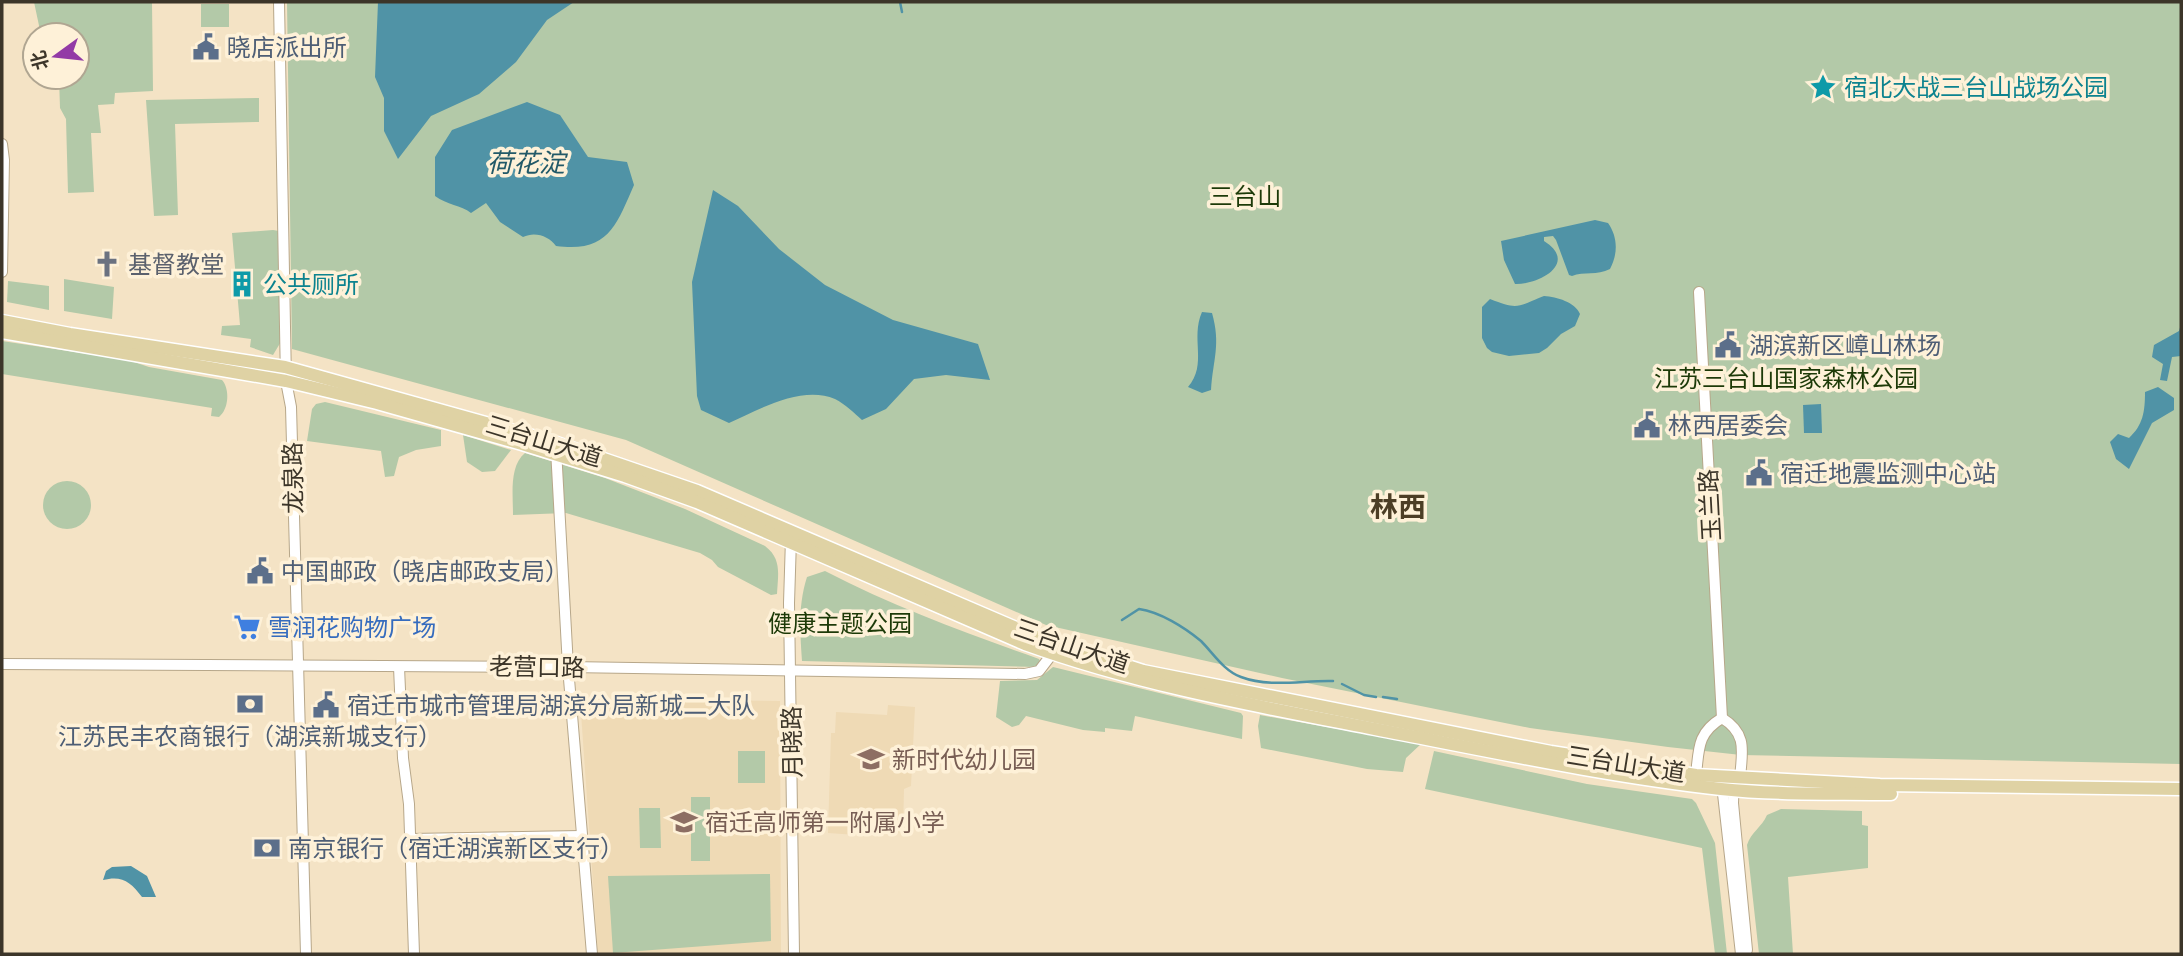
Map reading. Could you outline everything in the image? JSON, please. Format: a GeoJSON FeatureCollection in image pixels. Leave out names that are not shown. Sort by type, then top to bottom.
{"type":"FeatureCollection","features":[{"type":"Feature","properties":{"kind":"main road","name":"三台山大道"},"geometry":{"type":"LineString","coordinates":[[2,321],[286,374],[554,442],[697,491],[792,536],[1054,648],[1137,680],[1237,702],[1544,762],[1822,793],[2181,797]]}},
{"type":"Feature","properties":{"kind":"main road","name":"三台山大道"},"geometry":{"type":"LineString","coordinates":[[2,332],[286,374],[630,478],[792,536]]}},
{"type":"Feature","properties":{"kind":"main road","name":"三台山大道"},"geometry":{"type":"LineString","coordinates":[[1054,648],[1143,671],[1550,752],[1730,782],[2181,789]]}},
{"type":"Feature","properties":{"kind":"street","name":"龙泉路"},"geometry":{"type":"LineString","coordinates":[[279,2],[286,374],[291,407],[306,954]]}},
{"type":"Feature","properties":{"kind":"street"},"geometry":{"type":"LineString","coordinates":[[2,145],[2,272]]}},
{"type":"Feature","properties":{"kind":"street","name":"玉兰路"},"geometry":{"type":"LineString","coordinates":[[1699,292],[1722,718]]}},
{"type":"Feature","properties":{"kind":"street"},"geometry":{"type":"LineString","coordinates":[[554,442],[558,456],[568,667],[592,954]]}},
{"type":"Feature","properties":{"kind":"street","name":"月晓路"},"geometry":{"type":"LineString","coordinates":[[792,536],[794,954]]}},
{"type":"Feature","properties":{"kind":"street","name":"老营口路"},"geometry":{"type":"LineString","coordinates":[[2,664],[568,667],[1025,674],[1040,671],[1054,648]]}},
{"type":"Feature","properties":{"kind":"street"},"geometry":{"type":"LineString","coordinates":[[399,667],[403,758],[411,839],[414,954]]}},
{"type":"Feature","properties":{"kind":"street"},"geometry":{"type":"LineString","coordinates":[[1696,775],[1700,739],[1722,718],[1734,726],[1742,747],[1730,782],[1741,954]]}},
{"type":"Feature","properties":{"kind":"street"},"geometry":{"type":"LineString","coordinates":[[1730,782],[1747,954]]}},
{"type":"Feature","properties":{"kind":"street"},"geometry":{"type":"LineString","coordinates":[[411,839],[581,836]]}},
{"type":"Feature","properties":{"kind":"shaded area","name":"宿迁高师第一附属小学"},"geometry":{"type":"Polygon","coordinates":[[[580,699],[780,701],[781,954],[598,954],[580,699]]]}},
{"type":"Feature","properties":{"kind":"shaded area","name":"新时代幼儿园"},"geometry":{"type":"Polygon","coordinates":[[[888,705],[915,707],[911,786],[904,789],[903,832],[857,835],[828,833],[831,733],[835,733],[836,712],[887,715],[888,705]]]}},
{"type":"Feature","properties":{"kind":"green space"},"geometry":{"type":"Polygon","coordinates":[[[34,2],[152,2],[153,91],[115,93],[114,104],[98,105],[101,133],[91,133],[94,192],[68,193],[66,119],[60,108],[59,91],[91,91],[91,21],[38,21],[34,2]]]}},
{"type":"Feature","properties":{"kind":"green space","name":"江苏三台山国家森林公园"},"geometry":{"type":"Polygon","coordinates":[[[287,2],[2181,2],[2181,764],[1741,755],[1530,728],[1282,678],[1046,625],[626,440],[292,349],[287,2]]]}},
{"type":"Feature","properties":{"kind":"green space"},"geometry":{"type":"Polygon","coordinates":[[[201,4],[229,4],[229,27],[201,27],[201,4]]]}},
{"type":"Feature","properties":{"kind":"green space"},"geometry":{"type":"Polygon","coordinates":[[[259,98],[259,122],[175,124],[178,215],[154,216],[146,100],[259,98]]]}},
{"type":"Feature","properties":{"kind":"green space"},"geometry":{"type":"Polygon","coordinates":[[[279,231],[282,340],[273,355],[250,347],[251,339],[221,335],[222,326],[240,325],[232,233],[279,231]]]}},
{"type":"Feature","properties":{"kind":"green space"},"geometry":{"type":"Polygon","coordinates":[[[64,279],[114,287],[112,319],[64,311],[64,279]]]}},
{"type":"Feature","properties":{"kind":"green space"},"geometry":{"type":"Polygon","coordinates":[[[8,281],[49,286],[49,310],[7,302],[8,281]]]}},
{"type":"Feature","properties":{"kind":"green space"},"geometry":{"type":"Polygon","coordinates":[[[2,341],[128,360],[149,367],[222,380],[227,394],[226,404],[219,417],[211,416],[212,408],[2,374],[2,341]]]}},
{"type":"Feature","properties":{"kind":"green space"},"geometry":{"type":"Polygon","coordinates":[[[325,402],[441,430],[441,446],[416,450],[399,457],[394,476],[385,477],[381,451],[307,441],[312,409],[316,404],[325,402]]]}},
{"type":"Feature","properties":{"kind":"green space"},"geometry":{"type":"Polygon","coordinates":[[[463,435],[511,450],[495,471],[482,472],[467,462],[463,435]]]}},
{"type":"Feature","properties":{"kind":"green space"},"geometry":{"type":"Polygon","coordinates":[[[525,453],[605,478],[685,509],[765,546],[777,562],[777,594],[771,595],[718,567],[700,553],[566,513],[513,515],[514,473],[516,465],[525,453]]]}},
{"type":"Feature","properties":{"kind":"green space"},"geometry":{"type":"Polygon","coordinates":[[[67,481],[84,488],[91,505],[84,522],[67,529],[50,522],[43,505],[50,488],[67,481]]]}},
{"type":"Feature","properties":{"kind":"green space","name":"健康主题公园"},"geometry":{"type":"Polygon","coordinates":[[[825,571],[904,608],[1039,659],[1041,663],[1037,667],[802,661],[800,619],[804,587],[807,577],[825,571]]]}},
{"type":"Feature","properties":{"kind":"green space"},"geometry":{"type":"Polygon","coordinates":[[[1053,667],[1241,713],[1242,739],[1135,716],[1132,731],[1105,728],[1105,732],[1083,730],[1026,716],[1019,725],[1012,727],[996,717],[1000,681],[1037,680],[1053,667]]]}},
{"type":"Feature","properties":{"kind":"green space"},"geometry":{"type":"Polygon","coordinates":[[[1260,715],[1421,744],[1406,758],[1403,772],[1367,769],[1261,748],[1258,726],[1260,715]]]}},
{"type":"Feature","properties":{"kind":"green space"},"geometry":{"type":"Polygon","coordinates":[[[738,751],[765,751],[765,783],[738,783],[738,751]]]}},
{"type":"Feature","properties":{"kind":"green space"},"geometry":{"type":"Polygon","coordinates":[[[1434,751],[1587,784],[1692,799],[1715,843],[1727,954],[1715,954],[1702,848],[1425,789],[1434,751]]]}},
{"type":"Feature","properties":{"kind":"green space"},"geometry":{"type":"Polygon","coordinates":[[[691,797],[710,797],[710,861],[691,861],[691,797]]]}},
{"type":"Feature","properties":{"kind":"green space"},"geometry":{"type":"Polygon","coordinates":[[[639,808],[660,808],[661,848],[640,848],[639,808]]]}},
{"type":"Feature","properties":{"kind":"green space"},"geometry":{"type":"Polygon","coordinates":[[[1781,809],[1862,811],[1862,825],[1868,826],[1868,868],[1788,877],[1793,954],[1759,954],[1747,845],[1767,815],[1781,809]]]}},
{"type":"Feature","properties":{"kind":"green space"},"geometry":{"type":"Polygon","coordinates":[[[770,874],[771,941],[613,953],[608,876],[770,874]]]}},
{"type":"Feature","properties":{"kind":"water"},"geometry":{"type":"Polygon","coordinates":[[[378,2],[574,2],[547,20],[516,62],[479,94],[431,116],[398,159],[384,131],[384,98],[375,77],[378,2]]]}},
{"type":"Feature","properties":{"kind":"water","name":"荷花淀"},"geometry":{"type":"Polygon","coordinates":[[[527,102],[560,115],[588,157],[627,162],[634,185],[622,213],[608,234],[599,241],[574,247],[556,246],[541,235],[523,237],[500,222],[486,203],[471,213],[435,196],[435,157],[452,130],[527,102]]]}},
{"type":"Feature","properties":{"kind":"water"},"geometry":{"type":"Polygon","coordinates":[[[713,190],[738,206],[779,249],[825,285],[893,320],[978,344],[990,380],[946,375],[914,379],[886,409],[862,420],[839,401],[822,395],[781,400],[729,423],[701,410],[697,396],[692,282],[713,190]]]}},
{"type":"Feature","properties":{"kind":"water"},"geometry":{"type":"Polygon","coordinates":[[[1595,220],[1608,223],[1614,234],[1616,252],[1610,269],[1569,275],[1556,240],[1553,236],[1544,237],[1544,241],[1554,249],[1558,257],[1557,265],[1544,277],[1515,284],[1504,260],[1501,241],[1595,220]]]}},
{"type":"Feature","properties":{"kind":"water"},"geometry":{"type":"Polygon","coordinates":[[[1544,296],[1560,299],[1574,306],[1580,314],[1575,326],[1539,353],[1509,356],[1487,348],[1482,338],[1482,307],[1490,299],[1517,306],[1544,296]]]}},
{"type":"Feature","properties":{"kind":"water"},"geometry":{"type":"Polygon","coordinates":[[[1202,312],[1212,313],[1216,343],[1211,390],[1202,393],[1188,387],[1197,369],[1198,332],[1202,312]]]}},
{"type":"Feature","properties":{"kind":"water"},"geometry":{"type":"Polygon","coordinates":[[[2181,324],[2181,356],[2172,357],[2167,381],[2160,380],[2163,364],[2152,357],[2154,345],[2179,331],[2181,324]]]}},
{"type":"Feature","properties":{"kind":"water"},"geometry":{"type":"Polygon","coordinates":[[[2158,387],[2174,398],[2174,410],[2152,423],[2129,469],[2116,459],[2110,442],[2118,434],[2129,438],[2134,433],[2142,418],[2145,392],[2158,387]]]}},
{"type":"Feature","properties":{"kind":"water"},"geometry":{"type":"Polygon","coordinates":[[[1821,404],[1822,433],[1804,433],[1803,405],[1821,404]]]}},
{"type":"Feature","properties":{"kind":"water"},"geometry":{"type":"Polygon","coordinates":[[[131,866],[147,876],[156,897],[142,897],[134,887],[121,879],[103,880],[106,871],[112,867],[131,866]]]}},
{"type":"Feature","properties":{"kind":"waterway"},"geometry":{"type":"LineString","coordinates":[[900,2],[902,12]]}},
{"type":"Feature","properties":{"kind":"waterway"},"geometry":{"type":"LineString","coordinates":[[1122,620],[1139,609],[1163,617],[1201,641],[1229,671],[1241,677],[1275,683],[1333,681]]}},
{"type":"Feature","properties":{"kind":"waterway"},"geometry":{"type":"LineString","coordinates":[[1342,684],[1364,695],[1376,697]]}},
{"type":"Feature","properties":{"kind":"waterway"},"geometry":{"type":"LineString","coordinates":[[1383,697],[1397,699]]}},
{"type":"Feature","properties":{"kind":"place","name":"晓店派出所"},"geometry":{"type":"Point","coordinates":[206,47]}},
{"type":"Feature","properties":{"kind":"place","name":"宿北大战三台山战场公园"},"geometry":{"type":"Point","coordinates":[1823,87]}},
{"type":"Feature","properties":{"kind":"place","name":"基督教堂"},"geometry":{"type":"Point","coordinates":[107,264]}},
{"type":"Feature","properties":{"kind":"place","name":"公共厕所"},"geometry":{"type":"Point","coordinates":[242,284]}},
{"type":"Feature","properties":{"kind":"place","name":"湖滨新区嶂山林场"},"geometry":{"type":"Point","coordinates":[1728,345]}},
{"type":"Feature","properties":{"kind":"place","name":"林西居委会"},"geometry":{"type":"Point","coordinates":[1647,425]}},
{"type":"Feature","properties":{"kind":"place","name":"宿迁地震监测中心站"},"geometry":{"type":"Point","coordinates":[1759,473]}},
{"type":"Feature","properties":{"kind":"place","name":"中国邮政（晓店邮政支局）"},"geometry":{"type":"Point","coordinates":[260,571]}},
{"type":"Feature","properties":{"kind":"place","name":"雪润花购物广场"},"geometry":{"type":"Point","coordinates":[247,627]}},
{"type":"Feature","properties":{"kind":"place","name":"江苏民丰农商银行（湖滨新城支行）"},"geometry":{"type":"Point","coordinates":[250,704]}},
{"type":"Feature","properties":{"kind":"place","name":"宿迁市城市管理局湖滨分局新城二大队"},"geometry":{"type":"Point","coordinates":[326,705]}},
{"type":"Feature","properties":{"kind":"place","name":"新时代幼儿园"},"geometry":{"type":"Point","coordinates":[871,759]}},
{"type":"Feature","properties":{"kind":"place","name":"宿迁高师第一附属小学"},"geometry":{"type":"Point","coordinates":[684,822]}},
{"type":"Feature","properties":{"kind":"place","name":"南京银行（宿迁湖滨新区支行）"},"geometry":{"type":"Point","coordinates":[267,848]}},
{"type":"Feature","properties":{"kind":"district","name":"林西"},"geometry":{"type":"Point","coordinates":[1398,507]}},
{"type":"Feature","properties":{"kind":"park label","name":"三台山"},"geometry":{"type":"Point","coordinates":[1245,196]}}]}
